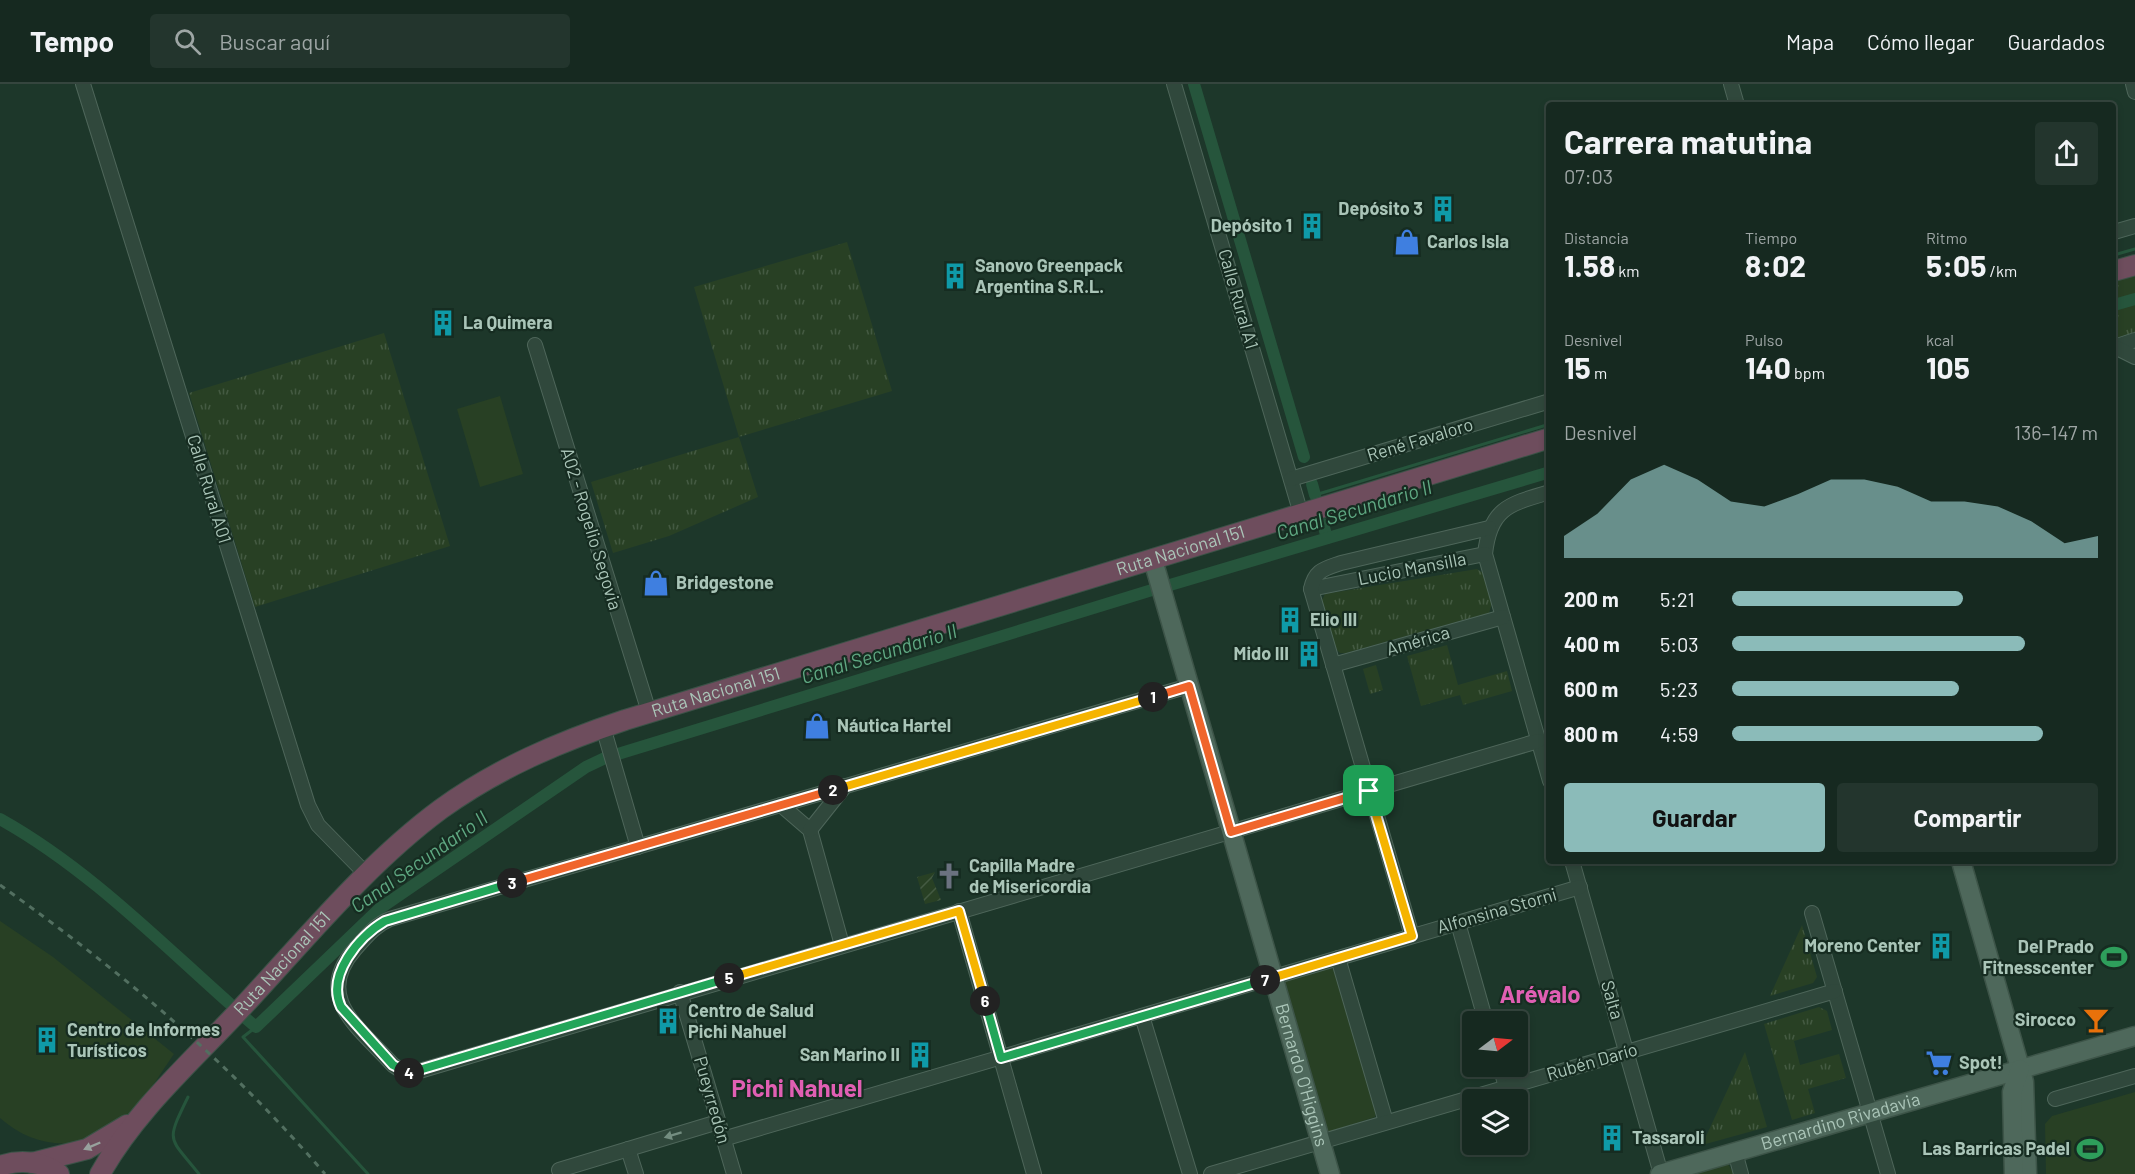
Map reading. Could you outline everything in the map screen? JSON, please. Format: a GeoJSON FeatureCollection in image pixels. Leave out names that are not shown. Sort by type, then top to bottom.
{"type":"FeatureCollection","features":[{"type":"Feature","properties":{"kind":"highway","name":"Ruta Nacional 151"},"geometry":{"type":"LineString","coordinates":[[100,1174],[141,1114],[367,875],[423,823],[482,782],[539,752],[649,712],[1546,441]]}},
{"type":"Feature","properties":{"kind":"highway","name":"Ruta Nacional 151"},"geometry":{"type":"LineString","coordinates":[[0,1166],[69,1155],[98,1144],[141,1114]]}},
{"type":"Feature","properties":{"kind":"highway"},"geometry":{"type":"LineString","coordinates":[[0,1151],[59,1174]]}},
{"type":"Feature","properties":{"kind":"main road","name":"Bernardo O'Higgins"},"geometry":{"type":"LineString","coordinates":[[1153,560],[1330,1174]]}},
{"type":"Feature","properties":{"kind":"main road"},"geometry":{"type":"LineString","coordinates":[[1962,864],[2025,1092],[2027,1174]]}},
{"type":"Feature","properties":{"kind":"main road","name":"Bernardino Rivadavia"},"geometry":{"type":"LineString","coordinates":[[1660,1174],[2135,1036]]}},
{"type":"Feature","properties":{"kind":"main road"},"geometry":{"type":"LineString","coordinates":[[2014,1174],[2012,1092],[2020,1069]]}},
{"type":"Feature","properties":{"kind":"street","name":"Calle Rural A01"},"geometry":{"type":"LineString","coordinates":[[83,84],[308,805],[318,825],[367,875]]}},
{"type":"Feature","properties":{"kind":"street","name":"Calle Rural A1"},"geometry":{"type":"LineString","coordinates":[[1174,84],[1301,514]]}},
{"type":"Feature","properties":{"kind":"street"},"geometry":{"type":"LineString","coordinates":[[1731,84],[1736,102]]}},
{"type":"Feature","properties":{"kind":"street"},"geometry":{"type":"LineString","coordinates":[[2133,84],[2135,92]]}},
{"type":"Feature","properties":{"kind":"street"},"geometry":{"type":"LineString","coordinates":[[2116,231],[2135,226]]}},
{"type":"Feature","properties":{"kind":"street"},"geometry":{"type":"LineString","coordinates":[[2116,346],[2135,340]]}},
{"type":"Feature","properties":{"kind":"street","name":"A02 - Rogelio Segovia"},"geometry":{"type":"LineString","coordinates":[[535,345],[649,712]]}},
{"type":"Feature","properties":{"kind":"street"},"geometry":{"type":"LineString","coordinates":[[2116,348],[2135,357]]}},
{"type":"Feature","properties":{"kind":"street","name":"René Favaloro"},"geometry":{"type":"LineString","coordinates":[[1291,479],[1546,402]]}},
{"type":"Feature","properties":{"kind":"street"},"geometry":{"type":"LineString","coordinates":[[1412,936],[1311,589],[1315,575],[1330,566],[1489,528],[1506,507],[1546,493]]}},
{"type":"Feature","properties":{"kind":"street","name":"Lucio Mansilla"},"geometry":{"type":"LineString","coordinates":[[1311,589],[1485,554],[1489,528]]}},
{"type":"Feature","properties":{"kind":"street"},"geometry":{"type":"LineString","coordinates":[[1485,554],[1546,768]]}},
{"type":"Feature","properties":{"kind":"street","name":"América"},"geometry":{"type":"LineString","coordinates":[[1333,664],[1503,617]]}},
{"type":"Feature","properties":{"kind":"street"},"geometry":{"type":"LineString","coordinates":[[1189,686],[385,921],[372,930],[346,960],[339,978],[338,997],[341,1007],[393,1065],[409,1073],[1538,741]]}},
{"type":"Feature","properties":{"kind":"street"},"geometry":{"type":"LineString","coordinates":[[603,727],[638,847]]}},
{"type":"Feature","properties":{"kind":"street"},"geometry":{"type":"LineString","coordinates":[[810,830],[845,786]]}},
{"type":"Feature","properties":{"kind":"street"},"geometry":{"type":"LineString","coordinates":[[781,805],[810,830],[842,945]]}},
{"type":"Feature","properties":{"kind":"street","name":"Salta"},"geometry":{"type":"LineString","coordinates":[[1573,864],[1660,1174]]}},
{"type":"Feature","properties":{"kind":"street","name":"Alfonsina Storni"},"geometry":{"type":"LineString","coordinates":[[723,1139],[1580,887]]}},
{"type":"Feature","properties":{"kind":"street"},"geometry":{"type":"LineString","coordinates":[[959,911],[1034,1174]]}},
{"type":"Feature","properties":{"kind":"street"},"geometry":{"type":"LineString","coordinates":[[1812,914],[1888,1174]]}},
{"type":"Feature","properties":{"kind":"street"},"geometry":{"type":"LineString","coordinates":[[1458,923],[1483,1011]]}},
{"type":"Feature","properties":{"kind":"street"},"geometry":{"type":"LineString","coordinates":[[1338,958],[1386,1122]]}},
{"type":"Feature","properties":{"kind":"street","name":"Rubén Darío"},"geometry":{"type":"LineString","coordinates":[[1212,1174],[1835,991]]}},
{"type":"Feature","properties":{"kind":"street","name":"Pueyrredón"},"geometry":{"type":"LineString","coordinates":[[680,992],[734,1174]]}},
{"type":"Feature","properties":{"kind":"street"},"geometry":{"type":"LineString","coordinates":[[1142,1016],[1190,1174]]}},
{"type":"Feature","properties":{"kind":"street"},"geometry":{"type":"LineString","coordinates":[[2055,1099],[2135,1076]]}},
{"type":"Feature","properties":{"kind":"street"},"geometry":{"type":"LineString","coordinates":[[1503,1077],[1506,1088]]}},
{"type":"Feature","properties":{"kind":"street"},"geometry":{"type":"LineString","coordinates":[[559,1170],[718,1122]]}},
{"type":"Feature","properties":{"kind":"street"},"geometry":{"type":"LineString","coordinates":[[628,1149],[636,1174]]}},
{"type":"Feature","properties":{"kind":"street"},"geometry":{"type":"LineString","coordinates":[[1735,1152],[1742,1174]]}},
{"type":"Feature","properties":{"kind":"green space"},"geometry":{"type":"Polygon","coordinates":[[[847,242],[892,391],[739,437],[694,287],[847,242]]]}},
{"type":"Feature","properties":{"kind":"green space"},"geometry":{"type":"Polygon","coordinates":[[[2135,271],[2135,332],[2116,338],[2116,277],[2135,271]]]}},
{"type":"Feature","properties":{"kind":"green space"},"geometry":{"type":"Polygon","coordinates":[[[384,333],[450,546],[255,607],[189,393],[384,333]]]}},
{"type":"Feature","properties":{"kind":"green space"},"geometry":{"type":"Polygon","coordinates":[[[500,396],[523,474],[480,487],[457,409],[500,396]]]}},
{"type":"Feature","properties":{"kind":"green space"},"geometry":{"type":"Polygon","coordinates":[[[739,437],[758,497],[669,536],[613,553],[591,482],[739,437]]]}},
{"type":"Feature","properties":{"kind":"green space"},"geometry":{"type":"Polygon","coordinates":[[[1477,569],[1483,573],[1492,603],[1489,613],[1346,653],[1340,653],[1335,648],[1322,600],[1325,594],[1477,569]]]}},
{"type":"Feature","properties":{"kind":"green space"},"geometry":{"type":"Polygon","coordinates":[[[1447,645],[1458,685],[1507,671],[1512,691],[1463,705],[1460,695],[1421,706],[1407,656],[1447,645]]]}},
{"type":"Feature","properties":{"kind":"green space"},"geometry":{"type":"Polygon","coordinates":[[[1376,665],[1383,690],[1370,694],[1363,669],[1376,665]]]}},
{"type":"Feature","properties":{"kind":"green space"},"geometry":{"type":"Polygon","coordinates":[[[935,872],[932,878],[941,900],[925,904],[917,877],[935,872]]]}},
{"type":"Feature","properties":{"kind":"green space"},"geometry":{"type":"Polygon","coordinates":[[[0,921],[53,957],[174,1054],[135,1108],[104,1133],[74,1143],[43,1141],[28,1136],[0,1118],[0,921]]]}},
{"type":"Feature","properties":{"kind":"green space"},"geometry":{"type":"Polygon","coordinates":[[[1802,925],[1817,977],[1813,983],[1770,996],[1802,925]]]}},
{"type":"Feature","properties":{"kind":"green space"},"geometry":{"type":"Polygon","coordinates":[[[1329,967],[1335,970],[1376,1112],[1375,1117],[1329,1132],[1284,982],[1329,967]]]}},
{"type":"Feature","properties":{"kind":"green space"},"geometry":{"type":"Polygon","coordinates":[[[1819,1007],[1827,1011],[1832,1030],[1794,1041],[1800,1065],[1839,1054],[1846,1078],[1808,1089],[1815,1113],[1792,1120],[1764,1024],[1819,1007]]]}},
{"type":"Feature","properties":{"kind":"green space"},"geometry":{"type":"Polygon","coordinates":[[[1745,1052],[1767,1127],[1702,1145],[1745,1052]]]}},
{"type":"Feature","properties":{"kind":"green space","name":"Las Barricas Padel"},"geometry":{"type":"Polygon","coordinates":[[[2135,1092],[2135,1174],[2046,1174],[2045,1124],[2052,1116],[2135,1092]]]}},
{"type":"Feature","properties":{"kind":"green space"},"geometry":{"type":"Polygon","coordinates":[[[1728,1164],[1734,1174],[1693,1174],[1724,1165],[1728,1164]]]}},
{"type":"Feature","properties":{"kind":"waterway"},"geometry":{"type":"LineString","coordinates":[[1194,84],[1304,457]]}},
{"type":"Feature","properties":{"kind":"waterway"},"geometry":{"type":"LineString","coordinates":[[2116,254],[2135,249]]}},
{"type":"Feature","properties":{"kind":"waterway","name":"Canal Secundario II"},"geometry":{"type":"LineString","coordinates":[[2116,304],[2135,299]]}},
{"type":"Feature","properties":{"kind":"waterway"},"geometry":{"type":"LineString","coordinates":[[1315,495],[1546,425]]}},
{"type":"Feature","properties":{"kind":"waterway","name":"Canal Secundario II"},"geometry":{"type":"LineString","coordinates":[[1170,585],[1546,473]]}},
{"type":"Feature","properties":{"kind":"waterway"},"geometry":{"type":"LineString","coordinates":[[1312,484],[1315,495]]}},
{"type":"Feature","properties":{"kind":"waterway"},"geometry":{"type":"LineString","coordinates":[[1323,524],[1327,538]]}},
{"type":"Feature","properties":{"kind":"waterway","name":"Canal Secundario II"},"geometry":{"type":"LineString","coordinates":[[618,754],[1152,590]]}},
{"type":"Feature","properties":{"kind":"waterway","name":"Canal Secundario II"},"geometry":{"type":"LineString","coordinates":[[243,1016],[256,1027],[379,909],[586,767],[605,758]]}},
{"type":"Feature","properties":{"kind":"waterway","name":"Canal Secundario II"},"geometry":{"type":"LineString","coordinates":[[0,819],[32,838],[91,881],[229,1003]]}},
{"type":"Feature","properties":{"kind":"waterway"},"geometry":{"type":"LineString","coordinates":[[256,1027],[243,1037],[368,1174]]}},
{"type":"Feature","properties":{"kind":"waterway"},"geometry":{"type":"LineString","coordinates":[[188,1097],[173,1132],[176,1145],[199,1174]]}},
{"type":"Feature","properties":{"kind":"railway"},"geometry":{"type":"LineString","coordinates":[[0,885],[88,951],[172,1019],[250,1093],[325,1174]]}},
{"type":"Feature","properties":{"kind":"place","name":"Depósito 3"},"geometry":{"type":"Point","coordinates":[1443,209]}},
{"type":"Feature","properties":{"kind":"place","name":"Depósito 1"},"geometry":{"type":"Point","coordinates":[1312,226]}},
{"type":"Feature","properties":{"kind":"place","name":"Carlos Isla"},"geometry":{"type":"Point","coordinates":[1407,242]}},
{"type":"Feature","properties":{"kind":"place","name":"Sanovo Greenpack Argentina S.R.L."},"geometry":{"type":"Point","coordinates":[955,276]}},
{"type":"Feature","properties":{"kind":"place","name":"La Quimera"},"geometry":{"type":"Point","coordinates":[443,323]}},
{"type":"Feature","properties":{"kind":"place","name":"Bridgestone"},"geometry":{"type":"Point","coordinates":[656,583]}},
{"type":"Feature","properties":{"kind":"place","name":"Elio III"},"geometry":{"type":"Point","coordinates":[1290,620]}},
{"type":"Feature","properties":{"kind":"place","name":"Mido III"},"geometry":{"type":"Point","coordinates":[1309,654]}},
{"type":"Feature","properties":{"kind":"place","name":"Náutica Hartel"},"geometry":{"type":"Point","coordinates":[817,726]}},
{"type":"Feature","properties":{"kind":"place","name":"Capilla Madre de Misericordia"},"geometry":{"type":"Point","coordinates":[949,876]}},
{"type":"Feature","properties":{"kind":"place","name":"Moreno Center"},"geometry":{"type":"Point","coordinates":[1941,946]}},
{"type":"Feature","properties":{"kind":"place","name":"Del Prado Fitnesscenter"},"geometry":{"type":"Point","coordinates":[2114,957]}},
{"type":"Feature","properties":{"kind":"place","name":"Sirocco"},"geometry":{"type":"Point","coordinates":[2096,1020]}},
{"type":"Feature","properties":{"kind":"place","name":"Centro de Salud Pichi Nahuel"},"geometry":{"type":"Point","coordinates":[668,1021]}},
{"type":"Feature","properties":{"kind":"place","name":"Centro de Informes Turísticos"},"geometry":{"type":"Point","coordinates":[47,1040]}},
{"type":"Feature","properties":{"kind":"place","name":"San Marino II"},"geometry":{"type":"Point","coordinates":[920,1055]}},
{"type":"Feature","properties":{"kind":"place","name":"Spot!"},"geometry":{"type":"Point","coordinates":[1939,1063]}},
{"type":"Feature","properties":{"kind":"place","name":"Tassaroli"},"geometry":{"type":"Point","coordinates":[1612,1138]}},
{"type":"Feature","properties":{"kind":"place","name":"Las Barricas Padel"},"geometry":{"type":"Point","coordinates":[2090,1149]}},
{"type":"Feature","properties":{"kind":"district","name":"Arévalo"},"geometry":{"type":"Point","coordinates":[1540,995]}},
{"type":"Feature","properties":{"kind":"district","name":"Pichi Nahuel"},"geometry":{"type":"Point","coordinates":[797,1089]}},
{"type":"Feature","properties":{"kind":"route"},"geometry":{"type":"LineString","coordinates":[[1189,686],[1231,832],[1369,791],[1412,936],[1001,1058],[959,911],[409,1073],[393,1065],[341,1007],[338,997],[339,978],[346,960],[372,930],[390,919],[1189,686]]}}]}
